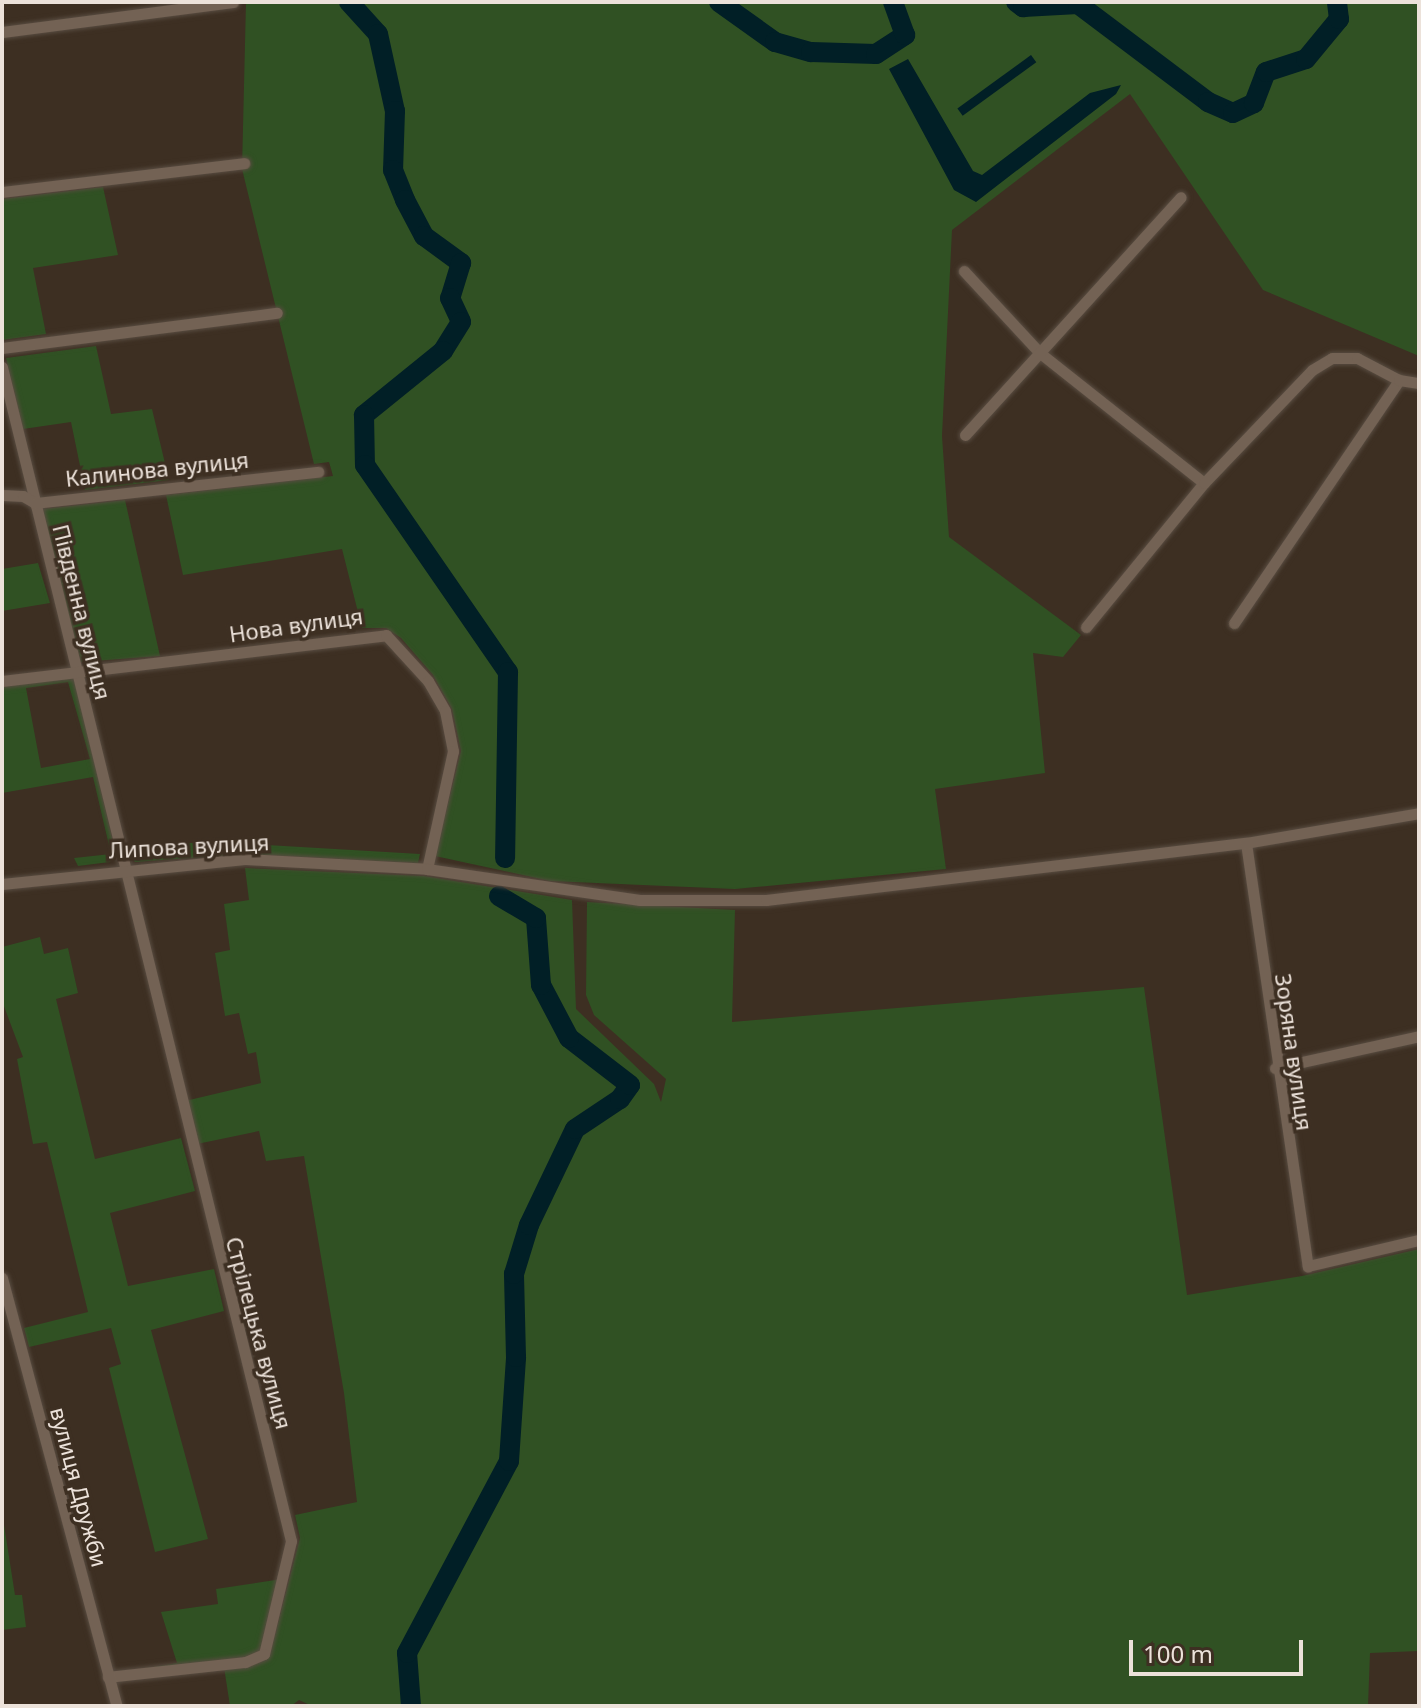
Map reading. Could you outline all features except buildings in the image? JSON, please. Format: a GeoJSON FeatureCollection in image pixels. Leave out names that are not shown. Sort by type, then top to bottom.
{"type":"FeatureCollection","features":[{"type":"Feature","properties":{"kind":"street"},"geometry":{"type":"LineString","coordinates":[[2,32],[233,2]]}},
{"type":"Feature","properties":{"kind":"street"},"geometry":{"type":"LineString","coordinates":[[2,192],[244,163]]}},
{"type":"Feature","properties":{"kind":"street"},"geometry":{"type":"LineString","coordinates":[[965,435],[1181,197]]}},
{"type":"Feature","properties":{"kind":"street"},"geometry":{"type":"LineString","coordinates":[[964,271],[1040,353],[1204,483]]}},
{"type":"Feature","properties":{"kind":"street"},"geometry":{"type":"LineString","coordinates":[[2,348],[277,313]]}},
{"type":"Feature","properties":{"kind":"street"},"geometry":{"type":"LineString","coordinates":[[1086,627],[1204,483],[1312,370],[1332,358],[1357,358],[1399,380],[1419,383]]}},
{"type":"Feature","properties":{"kind":"street","name":"Південна вулиця"},"geometry":{"type":"LineString","coordinates":[[2,367],[123,868]]}},
{"type":"Feature","properties":{"kind":"street"},"geometry":{"type":"LineString","coordinates":[[1234,623],[1399,380]]}},
{"type":"Feature","properties":{"kind":"street","name":"Калинова вулиця"},"geometry":{"type":"LineString","coordinates":[[2,495],[23,496],[35,503],[318,472]]}},
{"type":"Feature","properties":{"kind":"street","name":"Нова вулиця"},"geometry":{"type":"LineString","coordinates":[[2,681],[386,635],[397,642],[439,701],[453,751],[427,869]]}},
{"type":"Feature","properties":{"kind":"street","name":"Липова вулиця"},"geometry":{"type":"LineString","coordinates":[[2,884],[123,868],[245,859],[427,869],[640,900],[766,900],[1246,843],[1419,813]]}},
{"type":"Feature","properties":{"kind":"street","name":"Зоряна вулиця"},"geometry":{"type":"LineString","coordinates":[[1246,843],[1275,1068],[1308,1266],[1419,1240]]}},
{"type":"Feature","properties":{"kind":"street","name":"Стрілецька вулиця"},"geometry":{"type":"LineString","coordinates":[[108,1677],[245,1662],[264,1654],[291,1541],[123,868]]}},
{"type":"Feature","properties":{"kind":"street"},"geometry":{"type":"LineString","coordinates":[[1275,1068],[1419,1036]]}},
{"type":"Feature","properties":{"kind":"street","name":"вулиця Дружби"},"geometry":{"type":"LineString","coordinates":[[2,1278],[117,1706]]}},
{"type":"Feature","properties":{"kind":"green space"},"geometry":{"type":"Polygon","coordinates":[[[246,2],[1419,2],[1419,356],[1263,290],[1130,94],[952,230],[942,436],[949,537],[1081,635],[1063,657],[1033,653],[1045,773],[935,789],[946,869],[735,889],[550,881],[435,856],[461,751],[452,709],[433,675],[401,638],[386,628],[362,628],[342,549],[183,575],[166,495],[333,476],[329,462],[314,464],[242,169],[246,2]]]}},
{"type":"Feature","properties":{"kind":"green space"},"geometry":{"type":"Polygon","coordinates":[[[103,187],[118,255],[33,268],[46,334],[2,340],[2,199],[103,187]]]}},
{"type":"Feature","properties":{"kind":"green space"},"geometry":{"type":"Polygon","coordinates":[[[96,346],[111,414],[152,409],[169,480],[85,490],[71,422],[23,429],[6,358],[96,346]]]}},
{"type":"Feature","properties":{"kind":"green space"},"geometry":{"type":"Polygon","coordinates":[[[125,500],[160,656],[81,662],[42,509],[125,500]]]}},
{"type":"Feature","properties":{"kind":"green space"},"geometry":{"type":"Polygon","coordinates":[[[38,563],[50,603],[2,611],[2,569],[38,563]]]}},
{"type":"Feature","properties":{"kind":"green space"},"geometry":{"type":"Polygon","coordinates":[[[74,677],[116,854],[110,862],[78,866],[74,858],[111,854],[93,777],[2,793],[2,686],[74,677]],[[68,682],[26,688],[41,768],[90,759],[68,682]]]}},
{"type":"Feature","properties":{"kind":"green space"},"geometry":{"type":"Polygon","coordinates":[[[213,841],[215,849],[267,845],[420,854],[418,863],[245,854],[135,862],[124,849],[213,841]]]}},
{"type":"Feature","properties":{"kind":"green space"},"geometry":{"type":"Polygon","coordinates":[[[245,868],[424,876],[572,900],[576,1009],[654,1084],[661,1102],[666,1079],[594,1015],[586,995],[587,902],[735,910],[732,1022],[1144,987],[1187,1295],[1302,1276],[1419,1249],[1419,1651],[1370,1653],[1368,1706],[312,1706],[299,1700],[291,1706],[230,1706],[224,1667],[266,1657],[271,1650],[300,1538],[295,1515],[357,1502],[344,1393],[304,1156],[266,1161],[259,1131],[197,1144],[185,1101],[261,1083],[256,1052],[248,1054],[239,1013],[225,1016],[215,953],[230,950],[224,904],[249,900],[245,868]]]}},
{"type":"Feature","properties":{"kind":"green space"},"geometry":{"type":"Polygon","coordinates":[[[40,937],[44,954],[68,948],[78,993],[56,999],[95,1159],[181,1138],[195,1191],[110,1213],[128,1286],[214,1269],[224,1311],[151,1330],[208,1539],[155,1552],[109,1368],[121,1364],[111,1328],[29,1347],[24,1328],[88,1312],[47,1142],[33,1144],[17,1059],[23,1057],[2,1001],[2,947],[40,937]]]}},
{"type":"Feature","properties":{"kind":"green space"},"geometry":{"type":"Polygon","coordinates":[[[2,1512],[15,1595],[22,1595],[26,1627],[2,1630],[2,1512]]]}},
{"type":"Feature","properties":{"kind":"green space"},"geometry":{"type":"Polygon","coordinates":[[[282,1579],[265,1645],[254,1657],[118,1673],[177,1663],[161,1612],[218,1604],[216,1589],[282,1579]]]}},
{"type":"Feature","properties":{"kind":"water"},"geometry":{"type":"Polygon","coordinates":[[[1031,55],[1036,62],[963,116],[957,108],[1031,55]]]}},
{"type":"Feature","properties":{"kind":"water"},"geometry":{"type":"Polygon","coordinates":[[[908,59],[973,171],[982,175],[1090,93],[1121,85],[1116,94],[976,202],[954,190],[889,69],[908,59]]]}},
{"type":"Feature","properties":{"kind":"waterway"},"geometry":{"type":"LineString","coordinates":[[349,2],[378,34],[395,111],[393,170],[405,200],[424,236],[461,263],[450,298],[461,322],[443,351],[364,415],[365,465],[508,672],[505,858]]}},
{"type":"Feature","properties":{"kind":"waterway"},"geometry":{"type":"LineString","coordinates":[[719,2],[775,42],[811,52],[876,54],[905,35],[893,2]]}},
{"type":"Feature","properties":{"kind":"waterway"},"geometry":{"type":"LineString","coordinates":[[1016,2],[1023,7],[1078,4],[1208,102],[1233,113],[1254,103],[1266,72],[1306,59],[1339,19],[1337,2]]}},
{"type":"Feature","properties":{"kind":"waterway"},"geometry":{"type":"LineString","coordinates":[[411,1706],[407,1653],[509,1461],[516,1357],[514,1274],[529,1225],[575,1129],[620,1099],[630,1085],[569,1038],[541,985],[536,918],[499,896]]}}]}
